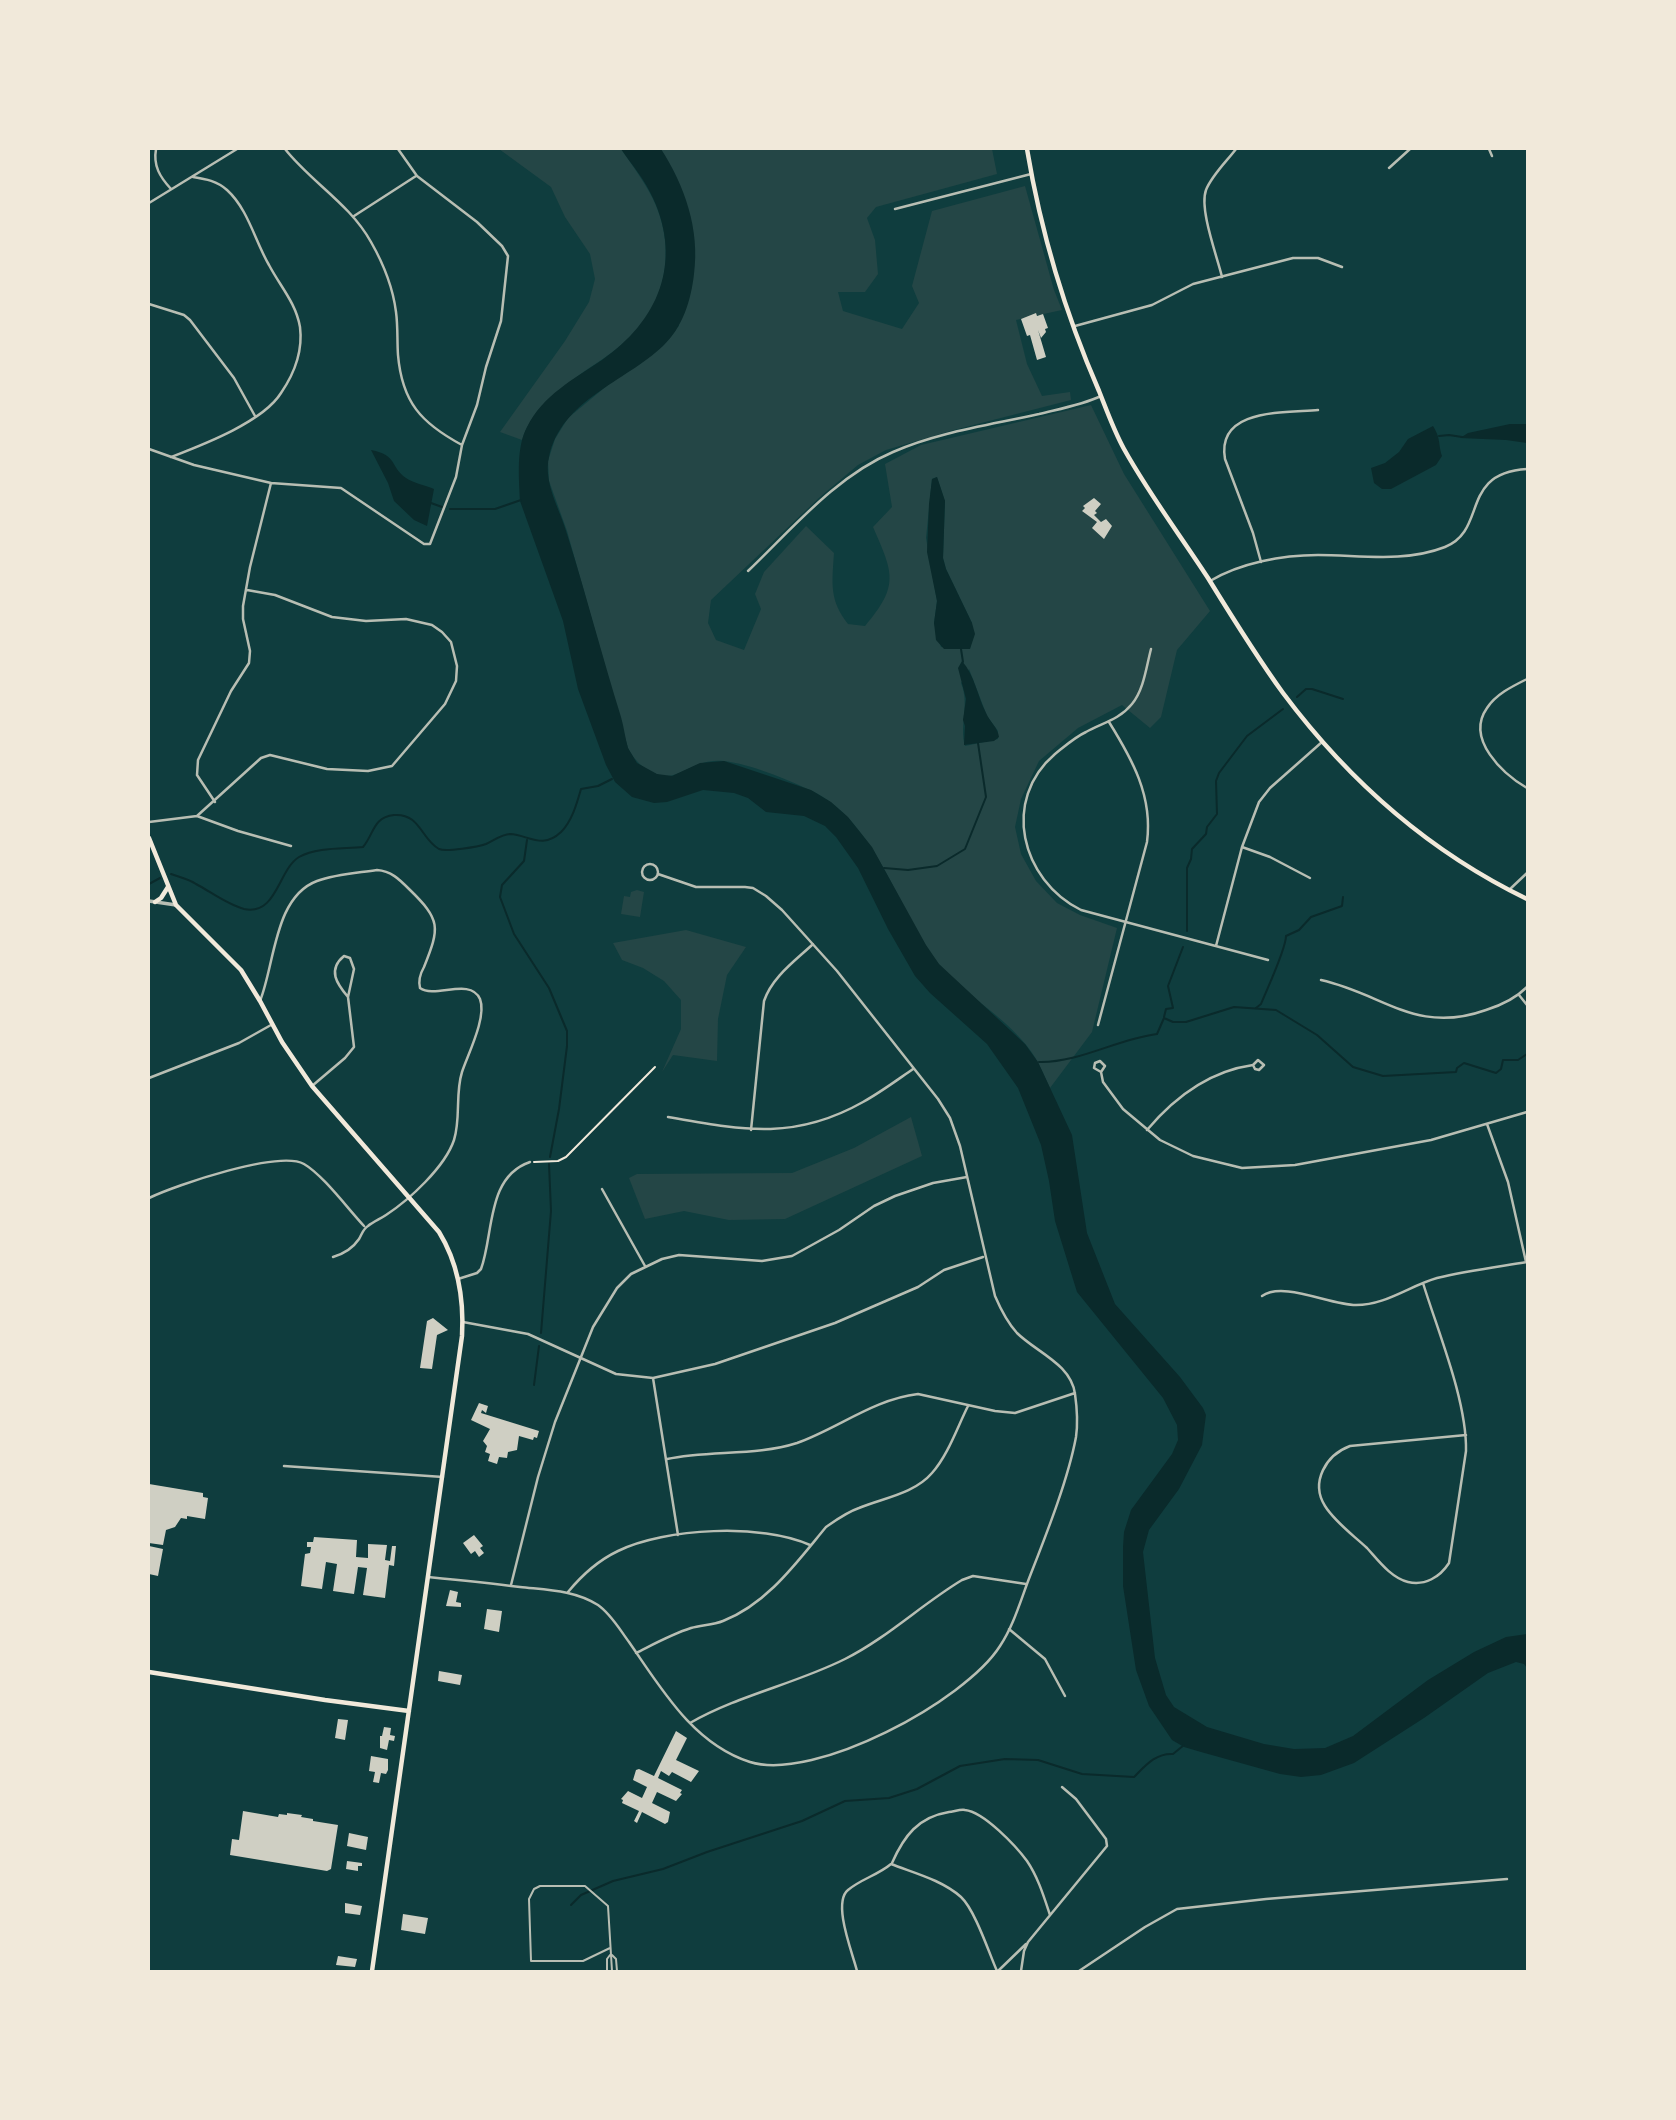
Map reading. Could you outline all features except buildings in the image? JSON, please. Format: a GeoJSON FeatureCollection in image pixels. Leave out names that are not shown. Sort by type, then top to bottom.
{"type":"FeatureCollection","features":[{"type":"Feature","properties":{"kind":"main road"},"geometry":{"type":"LineString","coordinates":[[1027,149],[1049,255],[1072,327],[1122,444],[1276,683],[1322,742],[1372,793],[1423,836],[1508,890],[1527,899]]}},
{"type":"Feature","properties":{"kind":"main road"},"geometry":{"type":"LineString","coordinates":[[149,838],[176,905],[241,970],[282,1042],[312,1086],[445,1241],[457,1279],[463,1322],[372,1971]]}},
{"type":"Feature","properties":{"kind":"main road"},"geometry":{"type":"LineString","coordinates":[[152,902],[166,892],[168,887]]}},
{"type":"Feature","properties":{"kind":"main road"},"geometry":{"type":"LineString","coordinates":[[149,1672],[409,1711]]}},
{"type":"Feature","properties":{"kind":"street"},"geometry":{"type":"LineString","coordinates":[[156,149],[154,154],[159,176],[171,190]]}},
{"type":"Feature","properties":{"kind":"street"},"geometry":{"type":"LineString","coordinates":[[149,202],[237,149]]}},
{"type":"Feature","properties":{"kind":"street"},"geometry":{"type":"LineString","coordinates":[[285,149],[300,168],[354,216],[372,243],[390,284],[396,312],[398,356],[405,393],[432,427],[462,445]]}},
{"type":"Feature","properties":{"kind":"street"},"geometry":{"type":"LineString","coordinates":[[149,449],[194,465],[271,483],[341,488],[424,544],[429,544],[456,477],[462,445],[477,405],[501,321],[508,256],[502,246],[477,222],[417,176],[398,149]]}},
{"type":"Feature","properties":{"kind":"street"},"geometry":{"type":"LineString","coordinates":[[1222,277],[1205,196],[1209,184],[1236,149]]}},
{"type":"Feature","properties":{"kind":"street"},"geometry":{"type":"LineString","coordinates":[[1389,168],[1410,149]]}},
{"type":"Feature","properties":{"kind":"street"},"geometry":{"type":"LineString","coordinates":[[1489,149],[1492,156]]}},
{"type":"Feature","properties":{"kind":"street"},"geometry":{"type":"LineString","coordinates":[[895,209],[1031,174]]}},
{"type":"Feature","properties":{"kind":"street"},"geometry":{"type":"LineString","coordinates":[[354,216],[417,176]]}},
{"type":"Feature","properties":{"kind":"street"},"geometry":{"type":"LineString","coordinates":[[171,457],[229,433],[279,397],[290,379],[299,351],[300,326],[294,308],[268,265],[237,200],[217,183],[193,177]]}},
{"type":"Feature","properties":{"kind":"street"},"geometry":{"type":"LineString","coordinates":[[1072,327],[1152,305],[1188,286],[1299,257],[1318,258],[1342,267]]}},
{"type":"Feature","properties":{"kind":"street"},"geometry":{"type":"LineString","coordinates":[[149,304],[190,320],[234,378],[255,416]]}},
{"type":"Feature","properties":{"kind":"street"},"geometry":{"type":"LineString","coordinates":[[748,571],[840,485],[890,453],[939,437],[1059,409],[1101,396]]}},
{"type":"Feature","properties":{"kind":"street"},"geometry":{"type":"LineString","coordinates":[[1261,563],[1253,533],[1225,459],[1224,446],[1227,436],[1234,426],[1246,419],[1318,410]]}},
{"type":"Feature","properties":{"kind":"street"},"geometry":{"type":"LineString","coordinates":[[1210,581],[1232,570],[1308,555],[1403,556],[1445,547],[1461,536],[1489,482],[1501,473],[1527,469]]}},
{"type":"Feature","properties":{"kind":"street"},"geometry":{"type":"LineString","coordinates":[[215,802],[197,775],[198,760],[231,691],[249,663],[249,639],[243,619],[250,567],[271,483]]}},
{"type":"Feature","properties":{"kind":"street"},"geometry":{"type":"LineString","coordinates":[[197,816],[261,758],[270,755],[327,769],[368,771],[392,766],[445,704],[457,679],[451,642],[432,625],[406,619],[366,621],[332,617],[275,595],[247,590]]}},
{"type":"Feature","properties":{"kind":"street"},"geometry":{"type":"LineString","coordinates":[[1151,649],[1138,695],[1124,713],[1082,734],[1055,754],[1042,768],[1026,802],[1024,834],[1032,862],[1060,897],[1081,910],[1268,960]]}},
{"type":"Feature","properties":{"kind":"street"},"geometry":{"type":"LineString","coordinates":[[1527,678],[1490,704],[1483,714],[1482,729],[1488,752],[1497,766],[1527,788]]}},
{"type":"Feature","properties":{"kind":"street"},"geometry":{"type":"LineString","coordinates":[[1098,1025],[1147,842],[1149,811],[1131,761],[1109,722]]}},
{"type":"Feature","properties":{"kind":"street"},"geometry":{"type":"LineString","coordinates":[[1216,947],[1242,848],[1251,819],[1263,795],[1322,742]]}},
{"type":"Feature","properties":{"kind":"street"},"geometry":{"type":"LineString","coordinates":[[149,822],[197,816],[291,846]]}},
{"type":"Feature","properties":{"kind":"street"},"geometry":{"type":"LineString","coordinates":[[1242,848],[1282,862],[1310,878]]}},
{"type":"Feature","properties":{"kind":"street"},"geometry":{"type":"LineString","coordinates":[[648,864],[653,864],[658,874],[654,879],[647,878],[643,869],[648,864]]}},
{"type":"Feature","properties":{"kind":"street"},"geometry":{"type":"LineString","coordinates":[[260,1001],[287,909],[295,898],[315,882],[351,873],[386,870],[400,879],[435,921],[436,930],[418,982],[420,988],[429,992],[467,990],[480,999],[481,1011],[458,1085],[457,1129],[444,1161],[410,1197],[387,1215],[365,1227],[358,1241],[345,1253],[333,1257]]}},
{"type":"Feature","properties":{"kind":"street"},"geometry":{"type":"LineString","coordinates":[[1508,890],[1527,873]]}},
{"type":"Feature","properties":{"kind":"street"},"geometry":{"type":"LineString","coordinates":[[428,1577],[568,1592],[581,1596],[600,1606],[662,1692],[690,1723],[721,1748],[752,1763],[787,1765],[814,1760],[880,1734],[941,1700],[989,1661],[1009,1629],[1044,1541],[1076,1437],[1075,1393],[1066,1373],[1019,1335],[1005,1319],[995,1296],[950,1118],[838,971],[782,910],[753,888],[696,887],[658,874]]}},
{"type":"Feature","properties":{"kind":"street"},"geometry":{"type":"LineString","coordinates":[[152,902],[176,905]]}},
{"type":"Feature","properties":{"kind":"street"},"geometry":{"type":"LineString","coordinates":[[751,1130],[767,992],[813,944]]}},
{"type":"Feature","properties":{"kind":"street"},"geometry":{"type":"LineString","coordinates":[[312,1086],[354,1048],[356,1042],[348,997],[354,970],[350,958],[344,956],[336,964],[334,972],[348,997]]}},
{"type":"Feature","properties":{"kind":"street"},"geometry":{"type":"LineString","coordinates":[[1321,980],[1349,987],[1407,1014],[1450,1019],[1501,1005],[1527,987]]}},
{"type":"Feature","properties":{"kind":"street"},"geometry":{"type":"LineString","coordinates":[[1519,995],[1527,1005]]}},
{"type":"Feature","properties":{"kind":"street"},"geometry":{"type":"LineString","coordinates":[[149,1078],[239,1043],[273,1024]]}},
{"type":"Feature","properties":{"kind":"street"},"geometry":{"type":"LineString","coordinates":[[1147,1130],[1181,1096],[1198,1085],[1230,1069],[1253,1065]]}},
{"type":"Feature","properties":{"kind":"street"},"geometry":{"type":"LineString","coordinates":[[668,1117],[751,1130],[791,1128],[830,1118],[864,1101],[913,1069]]}},
{"type":"Feature","properties":{"kind":"street"},"geometry":{"type":"LineString","coordinates":[[1101,1072],[1103,1082],[1115,1098],[1147,1130],[1182,1152],[1213,1162],[1253,1168],[1295,1165],[1411,1144],[1527,1112]]}},
{"type":"Feature","properties":{"kind":"street"},"geometry":{"type":"LineString","coordinates":[[1262,1296],[1268,1291],[1281,1290],[1337,1303],[1361,1305],[1393,1297],[1439,1278],[1527,1262],[1508,1182],[1488,1124]]}},
{"type":"Feature","properties":{"kind":"street"},"geometry":{"type":"LineString","coordinates":[[149,1198],[169,1188],[285,1159],[297,1161],[312,1169],[365,1227]]}},
{"type":"Feature","properties":{"kind":"street"},"geometry":{"type":"LineString","coordinates":[[457,1279],[477,1273],[481,1269],[497,1198],[513,1172],[520,1165],[530,1162]]}},
{"type":"Feature","properties":{"kind":"street"},"geometry":{"type":"LineString","coordinates":[[511,1586],[555,1422],[593,1327],[617,1288],[631,1274],[645,1266],[679,1255],[762,1261],[792,1256],[895,1196],[933,1183],[967,1177]]}},
{"type":"Feature","properties":{"kind":"street"},"geometry":{"type":"LineString","coordinates":[[603,1189],[645,1266]]}},
{"type":"Feature","properties":{"kind":"street"},"geometry":{"type":"LineString","coordinates":[[463,1322],[528,1334],[616,1374],[653,1378],[715,1364],[835,1323],[918,1287],[944,1270],[985,1257]]}},
{"type":"Feature","properties":{"kind":"street"},"geometry":{"type":"LineString","coordinates":[[1423,1283],[1460,1404],[1466,1435],[1465,1463],[1448,1563],[1433,1579],[1421,1582],[1405,1581],[1388,1569],[1329,1511],[1320,1492],[1322,1471],[1334,1454],[1350,1446],[1466,1435]]}},
{"type":"Feature","properties":{"kind":"street"},"geometry":{"type":"LineString","coordinates":[[653,1378],[678,1535]]}},
{"type":"Feature","properties":{"kind":"street"},"geometry":{"type":"LineString","coordinates":[[667,1459],[796,1443],[908,1395],[918,1394],[968,1406],[1015,1413],[1075,1393]]}},
{"type":"Feature","properties":{"kind":"street"},"geometry":{"type":"LineString","coordinates":[[636,1653],[690,1628],[722,1622],[759,1601],[836,1520],[856,1509],[896,1496],[924,1482],[938,1466],[968,1406]]}},
{"type":"Feature","properties":{"kind":"street"},"geometry":{"type":"LineString","coordinates":[[284,1466],[443,1477]]}},
{"type":"Feature","properties":{"kind":"street"},"geometry":{"type":"LineString","coordinates":[[568,1592],[592,1567],[616,1551],[678,1535],[748,1531],[774,1534],[810,1545]]}},
{"type":"Feature","properties":{"kind":"street"},"geometry":{"type":"LineString","coordinates":[[690,1723],[740,1699],[848,1658],[962,1580],[973,1576],[1027,1584]]}},
{"type":"Feature","properties":{"kind":"street"},"geometry":{"type":"LineString","coordinates":[[1009,1629],[1045,1659],[1065,1696]]}},
{"type":"Feature","properties":{"kind":"street"},"geometry":{"type":"LineString","coordinates":[[891,1864],[944,1886],[962,1898],[997,1971],[1028,1942],[1107,1846],[1106,1839],[1076,1799],[1062,1787]]}},
{"type":"Feature","properties":{"kind":"street"},"geometry":{"type":"LineString","coordinates":[[857,1971],[843,1916],[844,1894],[891,1864],[910,1831],[934,1815],[966,1810],[986,1820],[1026,1860],[1050,1915]]}},
{"type":"Feature","properties":{"kind":"street"},"geometry":{"type":"LineString","coordinates":[[1079,1971],[1177,1909],[1507,1879]]}},
{"type":"Feature","properties":{"kind":"street"},"geometry":{"type":"LineString","coordinates":[[1021,1971],[1028,1942]]}},
{"type":"Feature","properties":{"kind":"lane"},"geometry":{"type":"LineString","coordinates":[[610,1948],[583,1961],[531,1961],[529,1899],[534,1889],[540,1886],[585,1886],[608,1906],[612,1971]]}},
{"type":"Feature","properties":{"kind":"lane"},"geometry":{"type":"LineString","coordinates":[[607,1971],[607,1959],[611,1954]]}},
{"type":"Feature","properties":{"kind":"lane"},"geometry":{"type":"LineString","coordinates":[[611,1954],[616,1959],[617,1971]]}},
{"type":"Feature","properties":{"kind":"path"},"geometry":{"type":"LineString","coordinates":[[530,1162],[558,1161],[566,1157],[655,1068]]}},
{"type":"Feature","properties":{"kind":"shaded area"},"geometry":{"type":"Polygon","coordinates":[[[499,149],[621,149],[653,199],[664,232],[665,267],[656,300],[648,316],[631,336],[546,402],[532,419],[522,440],[500,432],[565,341],[589,302],[595,279],[590,254],[565,217],[551,187],[499,149]]]}},
{"type":"Feature","properties":{"kind":"shaded area"},"geometry":{"type":"Polygon","coordinates":[[[621,149],[661,149],[670,163],[684,193],[693,225],[695,258],[691,294],[681,322],[670,339],[648,359],[580,406],[567,421],[556,437],[549,457],[548,476],[581,579],[628,748],[637,763],[657,774],[672,776],[700,763],[724,761],[811,790],[831,802],[848,817],[872,847],[939,964],[1025,1044],[1038,1062],[1072,1135],[1087,1233],[1115,1304],[1180,1377],[1206,1415],[1202,1445],[1179,1489],[1149,1530],[1143,1552],[1155,1658],[1166,1695],[1174,1707],[1207,1727],[1264,1744],[1294,1749],[1325,1748],[1353,1736],[1428,1680],[1474,1652],[1506,1637],[1527,1634],[1527,1668],[1516,1662],[1488,1673],[1354,1763],[1321,1775],[1301,1777],[1280,1774],[1184,1747],[1172,1740],[1149,1706],[1136,1670],[1123,1586],[1124,1532],[1131,1510],[1172,1454],[1178,1440],[1177,1425],[1163,1398],[1077,1292],[1055,1221],[1041,1145],[1018,1088],[987,1044],[915,976],[858,868],[836,837],[825,826],[804,816],[766,812],[748,798],[734,793],[703,790],[667,802],[654,803],[632,797],[615,782],[606,765],[578,689],[563,621],[520,501],[519,463],[521,444],[527,427],[542,406],[560,389],[622,345],[651,309],[660,289],[665,268],[666,245],[662,222],[650,191],[621,149]]]}},
{"type":"Feature","properties":{"kind":"shaded area"},"geometry":{"type":"Polygon","coordinates":[[[661,149],[992,149],[997,174],[876,207],[867,218],[875,240],[878,274],[865,292],[838,292],[843,311],[902,329],[919,303],[912,286],[932,211],[1025,186],[1062,310],[1016,320],[1027,364],[1042,396],[1070,392],[1071,400],[886,450],[858,465],[820,497],[711,600],[708,623],[716,640],[744,650],[761,609],[755,594],[764,572],[806,526],[834,553],[833,591],[842,615],[848,624],[865,626],[884,600],[890,578],[885,556],[873,527],[892,507],[885,464],[921,445],[1091,405],[1124,474],[1210,611],[1177,650],[1161,717],[1150,728],[1122,705],[1078,728],[1039,761],[1021,799],[1015,827],[1021,854],[1036,881],[1057,903],[1080,915],[1117,928],[1092,1032],[1050,1088],[1034,1056],[1017,1034],[955,981],[934,958],[867,842],[851,821],[832,803],[790,781],[724,761],[712,761],[671,776],[663,776],[649,771],[637,761],[628,748],[567,531],[549,481],[548,461],[555,439],[568,418],[679,326],[661,149]],[[937,477],[932,479],[926,538],[937,601],[934,623],[941,647],[970,649],[972,623],[943,558],[945,501],[937,477]],[[969,669],[961,683],[965,699],[965,746],[998,739],[998,731],[987,716],[969,669]]]}},
{"type":"Feature","properties":{"kind":"shaded area"},"geometry":{"type":"Polygon","coordinates":[[[1510,424],[1527,424],[1527,443],[1460,438],[1468,433],[1510,424]]]}},
{"type":"Feature","properties":{"kind":"shaded area"},"geometry":{"type":"Polygon","coordinates":[[[1433,426],[1442,456],[1436,465],[1391,489],[1382,489],[1374,483],[1371,468],[1385,463],[1399,452],[1408,439],[1433,426]]]}},
{"type":"Feature","properties":{"kind":"shaded area"},"geometry":{"type":"Polygon","coordinates":[[[371,450],[390,458],[408,479],[434,489],[427,526],[414,520],[394,501],[371,450]]]}},
{"type":"Feature","properties":{"kind":"shaded area"},"geometry":{"type":"Polygon","coordinates":[[[937,477],[945,501],[943,558],[972,623],[975,634],[970,649],[944,649],[936,640],[934,623],[937,601],[927,552],[932,479],[937,477]]]}},
{"type":"Feature","properties":{"kind":"shaded area"},"geometry":{"type":"Polygon","coordinates":[[[962,661],[997,731],[999,737],[994,741],[964,745],[966,699],[958,668],[962,661]]]}},
{"type":"Feature","properties":{"kind":"shaded area"},"geometry":{"type":"Polygon","coordinates":[[[631,892],[644,892],[640,917],[621,914],[624,896],[630,897],[631,892]]]}},
{"type":"Feature","properties":{"kind":"shaded area"},"geometry":{"type":"Polygon","coordinates":[[[686,930],[746,947],[727,975],[718,1019],[717,1061],[673,1055],[662,1072],[681,1029],[681,1000],[664,981],[643,968],[622,960],[613,943],[686,930]]]}},
{"type":"Feature","properties":{"kind":"shaded area"},"geometry":{"type":"Polygon","coordinates":[[[911,1117],[922,1156],[785,1219],[729,1220],[684,1211],[645,1219],[629,1178],[637,1174],[792,1173],[854,1148],[911,1117]]]}},
{"type":"Feature","properties":{"kind":"waterway"},"geometry":{"type":"LineString","coordinates":[[1439,436],[1462,437]]}},
{"type":"Feature","properties":{"kind":"waterway"},"geometry":{"type":"LineString","coordinates":[[450,509],[495,509],[521,500]]}},
{"type":"Feature","properties":{"kind":"waterway"},"geometry":{"type":"LineString","coordinates":[[431,503],[442,507]]}},
{"type":"Feature","properties":{"kind":"waterway"},"geometry":{"type":"LineString","coordinates":[[961,649],[963,662]]}},
{"type":"Feature","properties":{"kind":"waterway"},"geometry":{"type":"LineString","coordinates":[[1297,697],[1306,689],[1312,689],[1343,699]]}},
{"type":"Feature","properties":{"kind":"waterway"},"geometry":{"type":"LineString","coordinates":[[1187,931],[1187,868],[1192,849],[1206,834],[1207,827],[1217,814],[1216,781],[1219,773],[1247,736],[1283,709]]}},
{"type":"Feature","properties":{"kind":"waterway"},"geometry":{"type":"LineString","coordinates":[[884,868],[908,870],[937,866],[965,849],[986,797],[978,743]]}},
{"type":"Feature","properties":{"kind":"waterway"},"geometry":{"type":"LineString","coordinates":[[171,874],[190,881],[238,907],[255,909],[264,906],[270,899],[292,863],[299,857],[322,850],[363,847],[378,823],[387,816],[403,815],[409,818],[433,845],[443,850],[482,845],[510,834],[542,841],[554,837],[568,823],[581,789],[598,786],[612,779]]}},
{"type":"Feature","properties":{"kind":"waterway"},"geometry":{"type":"LineString","coordinates":[[527,840],[524,861],[502,885],[500,897],[514,934],[549,988],[567,1031],[559,1109],[550,1157]]}},
{"type":"Feature","properties":{"kind":"waterway"},"geometry":{"type":"LineString","coordinates":[[149,884],[160,878]]}},
{"type":"Feature","properties":{"kind":"waterway"},"geometry":{"type":"LineString","coordinates":[[1256,1008],[1261,1004],[1276,969],[1286,936],[1299,930],[1311,917],[1342,906],[1343,897]]}},
{"type":"Feature","properties":{"kind":"waterway"},"geometry":{"type":"LineString","coordinates":[[1164,1017],[1166,1009],[1173,1008],[1168,986],[1183,947]]}},
{"type":"Feature","properties":{"kind":"waterway"},"geometry":{"type":"LineString","coordinates":[[1039,1062],[1069,1059],[1157,1034],[1164,1018],[1173,1022],[1186,1022],[1234,1007],[1276,1010],[1317,1035],[1353,1067],[1383,1076],[1456,1072],[1464,1063],[1496,1073],[1501,1069],[1503,1060],[1518,1060],[1527,1054]]}},
{"type":"Feature","properties":{"kind":"waterway"},"geometry":{"type":"LineString","coordinates":[[541,1333],[551,1211],[549,1164]]}},
{"type":"Feature","properties":{"kind":"waterway"},"geometry":{"type":"LineString","coordinates":[[534,1385],[539,1346]]}},
{"type":"Feature","properties":{"kind":"waterway"},"geometry":{"type":"LineString","coordinates":[[571,1905],[581,1895],[613,1881],[663,1869],[802,1821],[845,1801],[889,1798],[917,1789],[960,1766],[1005,1759],[1038,1760],[1082,1774],[1134,1777],[1161,1755],[1173,1754],[1184,1745]]}}]}
